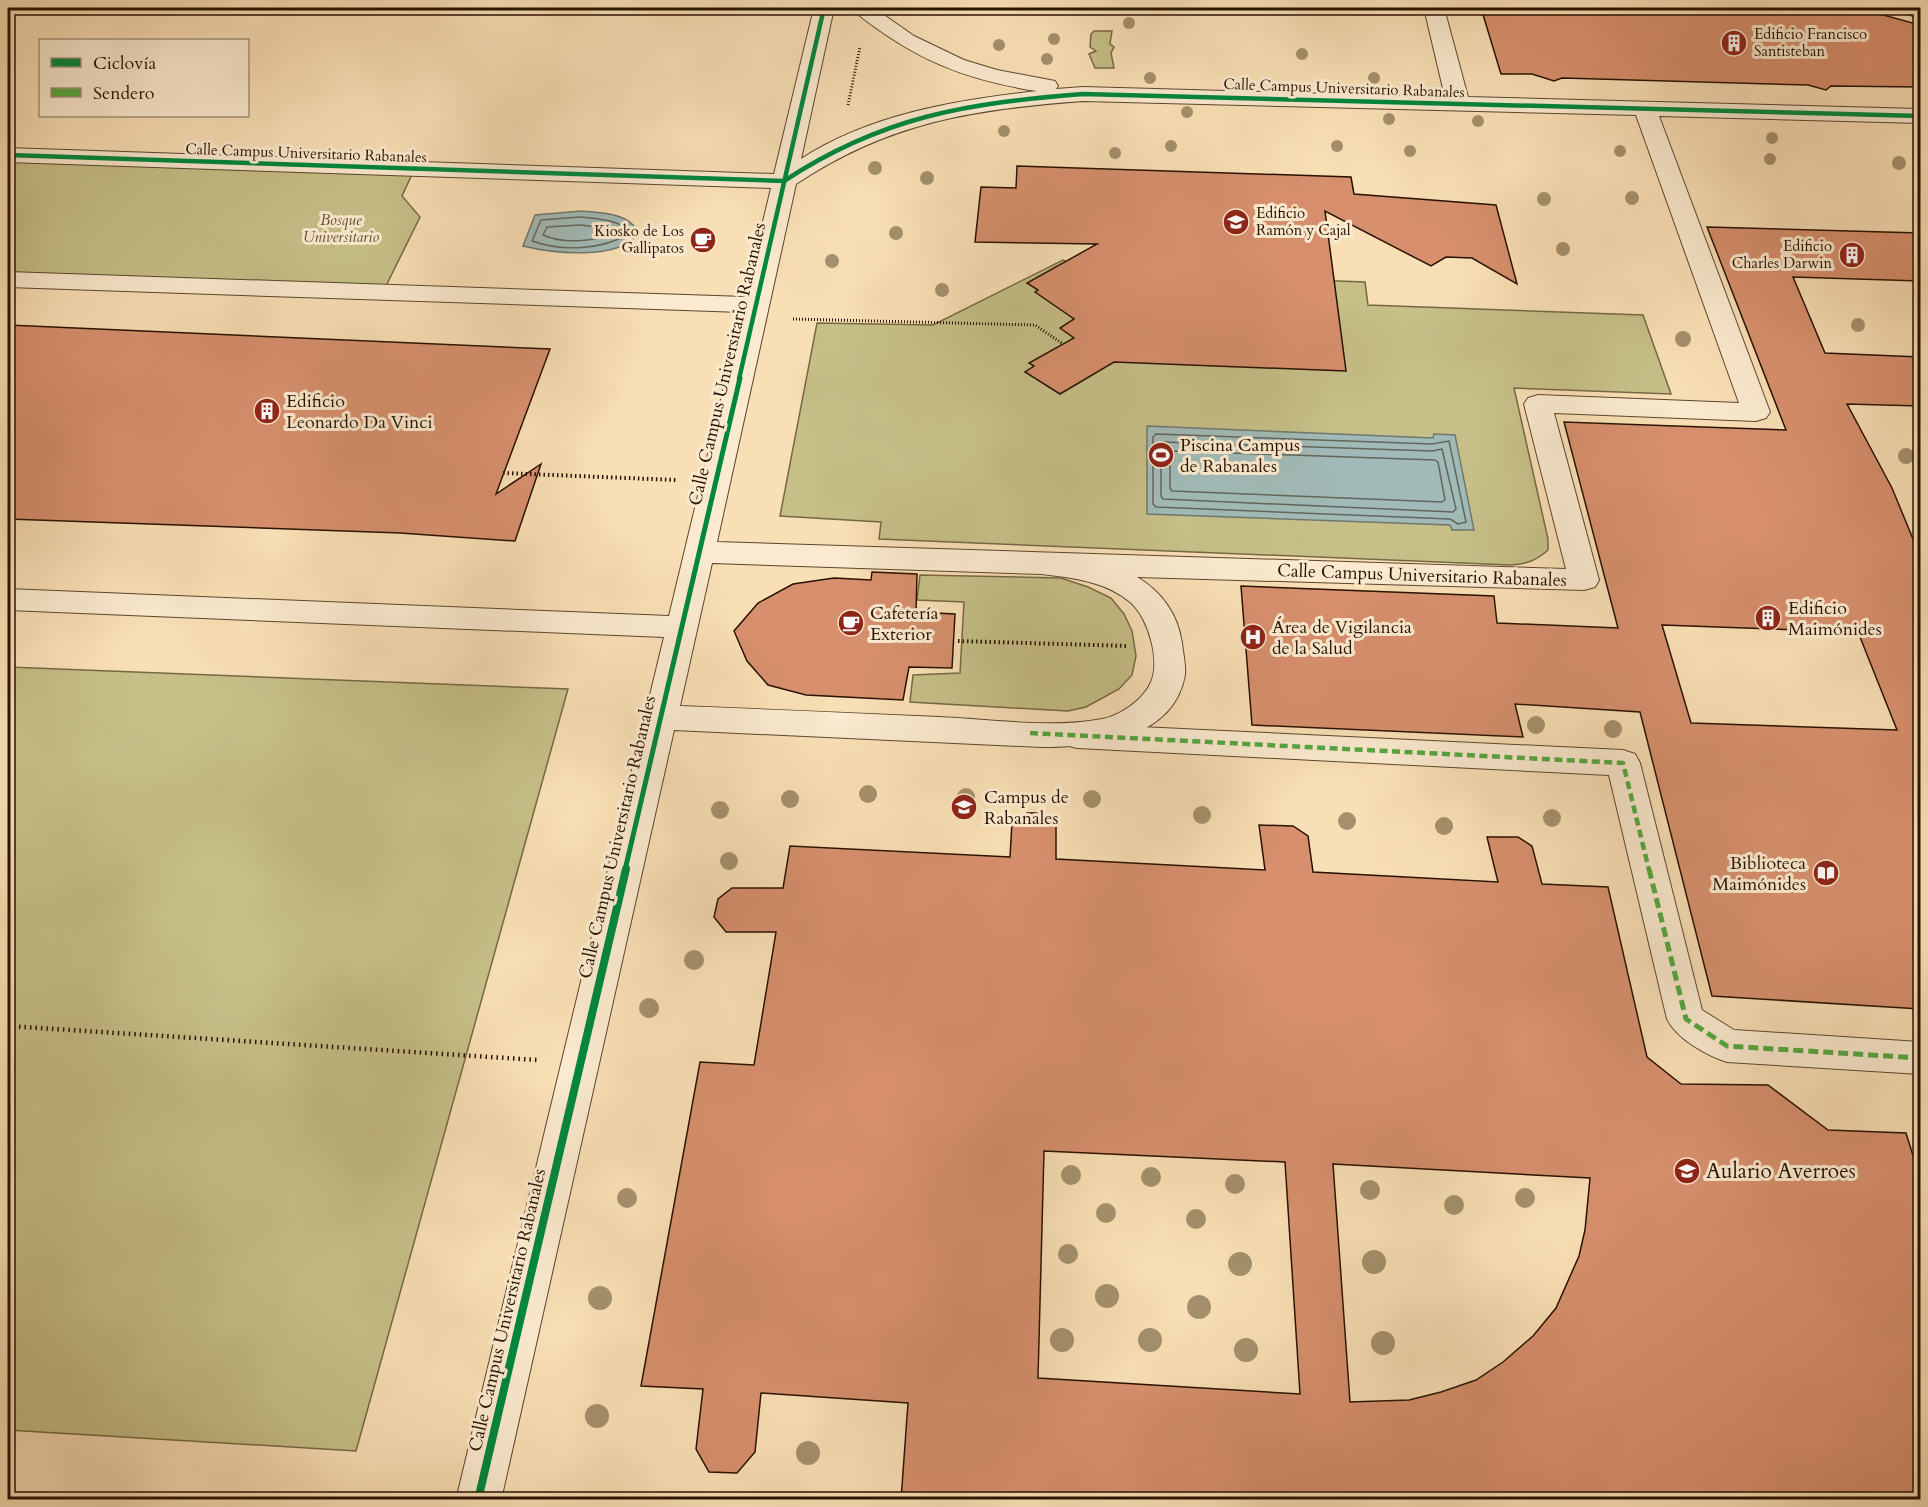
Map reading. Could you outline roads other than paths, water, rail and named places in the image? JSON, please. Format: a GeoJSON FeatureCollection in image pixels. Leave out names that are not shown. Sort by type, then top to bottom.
{"type":"FeatureCollection","features":[{"type":"Feature","properties":{"kind":"street","name":"Calle Campus Universitario Rabanales"},"geometry":{"type":"LineString","coordinates":[[478,1500],[700,552],[824,8]]}},
{"type":"Feature","properties":{"kind":"street","name":"Calle Campus Universitario Rabanales"},"geometry":{"type":"LineString","coordinates":[[862,8],[906,41],[947,60],[979,72],[1035,85],[1123,93],[1920,116]]}},
{"type":"Feature","properties":{"kind":"street","name":"Calle Campus Universitario Rabanales"},"geometry":{"type":"LineString","coordinates":[[1434,8],[1458,103]]}},
{"type":"Feature","properties":{"kind":"street"},"geometry":{"type":"LineString","coordinates":[[1907,8],[1920,12]]}},
{"type":"Feature","properties":{"kind":"street","name":"Calle Campus Universitario Rabanales"},"geometry":{"type":"LineString","coordinates":[[8,155],[784,181],[803,167],[853,141],[925,115],[981,103],[1026,98],[1123,93]]}},
{"type":"Feature","properties":{"kind":"street","name":"Calle Campus Universitario Rabanales"},"geometry":{"type":"LineString","coordinates":[[700,552],[1584,580],[1538,404],[1756,412],[1645,108]]}},
{"type":"Feature","properties":{"kind":"street","name":"Calle Campus Universitario Rabanales"},"geometry":{"type":"LineString","coordinates":[[8,279],[755,312]]}},
{"type":"Feature","properties":{"kind":"street","name":"Calle Campus Universitario Rabanales"},"geometry":{"type":"LineString","coordinates":[[1030,733],[1102,732],[1128,722],[1151,707],[1164,689],[1169,674],[1165,626],[1153,605],[1138,592],[1115,578],[1080,568],[1041,564]]}},
{"type":"Feature","properties":{"kind":"street"},"geometry":{"type":"LineString","coordinates":[[11,606],[682,627]]}},
{"type":"Feature","properties":{"kind":"street","name":"Calle Campus Universitario Rabanales"},"geometry":{"type":"LineString","coordinates":[[660,717],[1623,763],[1686,1019],[1726,1046],[1920,1058]]}},
{"type":"Feature","properties":{"kind":"water"},"geometry":{"type":"Polygon","coordinates":[[[581,211],[605,213],[622,218],[635,227],[638,234],[628,243],[600,252],[550,251],[523,246],[535,215],[581,211]]]}},
{"type":"Feature","properties":{"kind":"water"},"geometry":{"type":"Polygon","coordinates":[[[1147,426],[1433,438],[1434,434],[1455,435],[1474,530],[1452,530],[1450,525],[1147,514],[1147,426]]]}},
{"type":"Feature","properties":{"kind":"place","name":"Edificio Francisco Santisteban"},"geometry":{"type":"Point","coordinates":[1734,43]}},
{"type":"Feature","properties":{"kind":"place","name":"Edificio Ramón y Cajal"},"geometry":{"type":"Point","coordinates":[1236,222]}},
{"type":"Feature","properties":{"kind":"place","name":"Kiosko de Los Gallipatos"},"geometry":{"type":"Point","coordinates":[703,240]}},
{"type":"Feature","properties":{"kind":"place","name":"Edificio Charles Darwin"},"geometry":{"type":"Point","coordinates":[1852,255]}},
{"type":"Feature","properties":{"kind":"place","name":"Edificio Leonardo Da Vinci"},"geometry":{"type":"Point","coordinates":[267,411]}},
{"type":"Feature","properties":{"kind":"place","name":"Piscina Campus de Rabanales"},"geometry":{"type":"Point","coordinates":[1161,455]}},
{"type":"Feature","properties":{"kind":"place","name":"Edificio Maimónides"},"geometry":{"type":"Point","coordinates":[1768,618]}},
{"type":"Feature","properties":{"kind":"place","name":"Cafetería Exterior"},"geometry":{"type":"Point","coordinates":[851,623]}},
{"type":"Feature","properties":{"kind":"place","name":"Área de Vigilancia de la Salud"},"geometry":{"type":"Point","coordinates":[1253,637]}},
{"type":"Feature","properties":{"kind":"place","name":"Campus de Rabanales"},"geometry":{"type":"Point","coordinates":[964,807]}},
{"type":"Feature","properties":{"kind":"place","name":"Biblioteca Maimónides"},"geometry":{"type":"Point","coordinates":[1826,873]}},
{"type":"Feature","properties":{"kind":"place","name":"Aulario Averroes"},"geometry":{"type":"Point","coordinates":[1687,1171]}},
{"type":"Feature","properties":{"kind":"park label","name":"Bosque Universitario"},"geometry":{"type":"Point","coordinates":[341,228]}}]}
